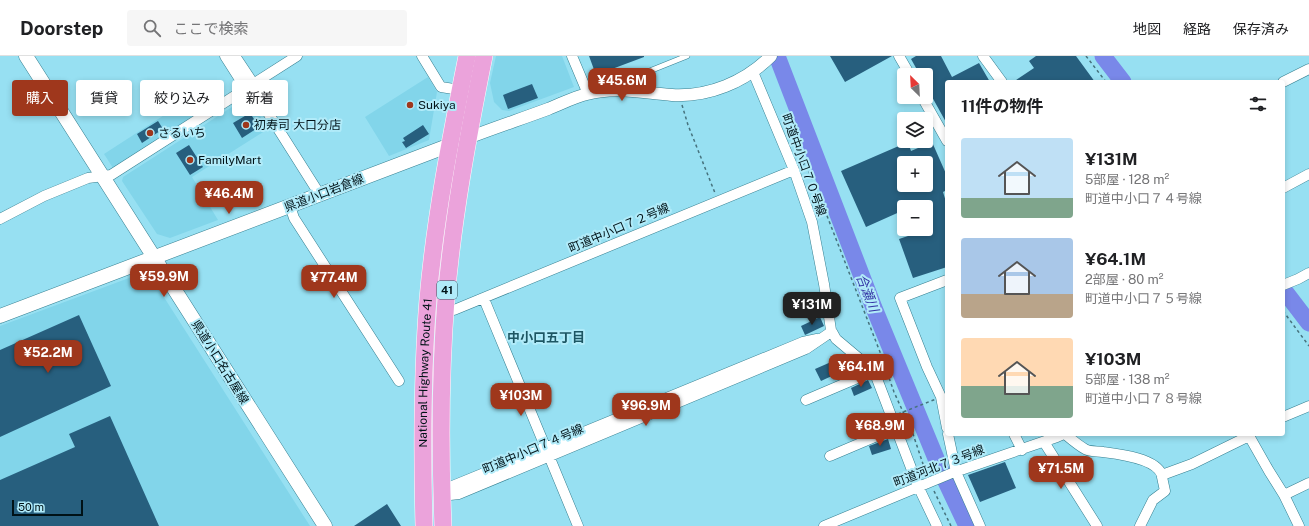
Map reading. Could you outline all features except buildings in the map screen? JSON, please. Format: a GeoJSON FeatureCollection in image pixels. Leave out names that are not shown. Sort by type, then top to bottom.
{"type":"FeatureCollection","features":[{"type":"Feature","properties":{"kind":"highway","name":"National Highway Route 41"},"geometry":{"type":"LineString","coordinates":[[424,526],[423,425],[426,322],[436,227],[443,180],[467,56]]}},
{"type":"Feature","properties":{"kind":"highway","name":"National Highway Route 41"},"geometry":{"type":"LineString","coordinates":[[443,526],[440,462],[441,400],[444,339],[452,245],[468,138],[484,56]]}},
{"type":"Feature","properties":{"kind":"main road","name":"県道小口名古屋線"},"geometry":{"type":"LineString","coordinates":[[26,56],[104,176],[154,258],[325,526]]}},
{"type":"Feature","properties":{"kind":"main road","name":"県道小口岩倉線"},"geometry":{"type":"LineString","coordinates":[[0,316],[468,138]]}},
{"type":"Feature","properties":{"kind":"street"},"geometry":{"type":"LineString","coordinates":[[225,56],[242,80]]}},
{"type":"Feature","properties":{"kind":"street"},"geometry":{"type":"LineString","coordinates":[[235,56],[250,80]]}},
{"type":"Feature","properties":{"kind":"street"},"geometry":{"type":"LineString","coordinates":[[260,80],[297,56]]}},
{"type":"Feature","properties":{"kind":"street"},"geometry":{"type":"LineString","coordinates":[[422,56],[441,86],[460,90]]}},
{"type":"Feature","properties":{"kind":"street"},"geometry":{"type":"LineString","coordinates":[[572,56],[588,94]]}},
{"type":"Feature","properties":{"kind":"street"},"geometry":{"type":"LineString","coordinates":[[899,56],[906,68]]}},
{"type":"Feature","properties":{"kind":"street"},"geometry":{"type":"LineString","coordinates":[[983,56],[1001,80]]}},
{"type":"Feature","properties":{"kind":"street"},"geometry":{"type":"LineString","coordinates":[[468,138],[588,94],[612,90],[681,95],[718,89],[753,72],[768,59]]}},
{"type":"Feature","properties":{"kind":"street"},"geometry":{"type":"LineString","coordinates":[[1285,81],[1309,69]]}},
{"type":"Feature","properties":{"kind":"street","name":"町道中小口７０号線"},"geometry":{"type":"LineString","coordinates":[[753,72],[794,170],[812,222],[824,284],[827,335]]}},
{"type":"Feature","properties":{"kind":"street"},"geometry":{"type":"LineString","coordinates":[[0,219],[52,193],[88,178],[111,175],[232,98]]}},
{"type":"Feature","properties":{"kind":"street"},"geometry":{"type":"LineString","coordinates":[[926,104],[945,137]]}},
{"type":"Feature","properties":{"kind":"street"},"geometry":{"type":"LineString","coordinates":[[267,116],[320,194]]}},
{"type":"Feature","properties":{"kind":"street","name":"町道中小口７２号線"},"geometry":{"type":"LineString","coordinates":[[454,310],[484,299],[794,170]]}},
{"type":"Feature","properties":{"kind":"street"},"geometry":{"type":"LineString","coordinates":[[1285,187],[1309,174]]}},
{"type":"Feature","properties":{"kind":"street"},"geometry":{"type":"LineString","coordinates":[[290,206],[294,218],[399,381]]}},
{"type":"Feature","properties":{"kind":"street"},"geometry":{"type":"LineString","coordinates":[[1286,284],[1309,273]]}},
{"type":"Feature","properties":{"kind":"street"},"geometry":{"type":"LineString","coordinates":[[945,281],[900,298],[927,367],[941,397],[945,418]]}},
{"type":"Feature","properties":{"kind":"street"},"geometry":{"type":"LineString","coordinates":[[484,299],[578,526]]}},
{"type":"Feature","properties":{"kind":"street"},"geometry":{"type":"LineString","coordinates":[[827,335],[836,339],[874,371],[918,486],[937,526]]}},
{"type":"Feature","properties":{"kind":"street","name":"町道中小口７４号線"},"geometry":{"type":"LineString","coordinates":[[450,491],[548,452],[803,342],[827,335]]}},
{"type":"Feature","properties":{"kind":"street"},"geometry":{"type":"LineString","coordinates":[[806,400],[874,371]]}},
{"type":"Feature","properties":{"kind":"street"},"geometry":{"type":"LineString","coordinates":[[1285,416],[1309,406]]}},
{"type":"Feature","properties":{"kind":"street"},"geometry":{"type":"LineString","coordinates":[[830,456],[896,428]]}},
{"type":"Feature","properties":{"kind":"street"},"geometry":{"type":"LineString","coordinates":[[948,436],[954,473],[980,526]]}},
{"type":"Feature","properties":{"kind":"street"},"geometry":{"type":"LineString","coordinates":[[1015,436],[1022,450]]}},
{"type":"Feature","properties":{"kind":"street","name":"町道河北７３号線"},"geometry":{"type":"LineString","coordinates":[[824,526],[918,486],[1059,436]]}},
{"type":"Feature","properties":{"kind":"street"},"geometry":{"type":"LineString","coordinates":[[1067,436],[1086,450],[1116,454],[1143,460],[1160,470],[1165,491],[1153,500],[1140,526]]}},
{"type":"Feature","properties":{"kind":"street"},"geometry":{"type":"LineString","coordinates":[[1162,475],[1192,464],[1247,436]]}},
{"type":"Feature","properties":{"kind":"street"},"geometry":{"type":"LineString","coordinates":[[1250,436],[1284,494],[1299,526]]}},
{"type":"Feature","properties":{"kind":"street"},"geometry":{"type":"LineString","coordinates":[[1044,442],[1097,526]]}},
{"type":"Feature","properties":{"kind":"street"},"geometry":{"type":"LineString","coordinates":[[1284,494],[1309,484]]}},
{"type":"Feature","properties":{"kind":"lane"},"geometry":{"type":"LineString","coordinates":[[639,91],[642,80],[647,72],[688,56]]}},
{"type":"Feature","properties":{"kind":"path"},"geometry":{"type":"LineString","coordinates":[[1086,56],[1104,80]]}},
{"type":"Feature","properties":{"kind":"path"},"geometry":{"type":"LineString","coordinates":[[681,95],[688,125],[719,201]]}},
{"type":"Feature","properties":{"kind":"path"},"geometry":{"type":"LineString","coordinates":[[794,170],[805,163],[815,185],[894,392],[933,481],[950,526]]}},
{"type":"Feature","properties":{"kind":"path"},"geometry":{"type":"LineString","coordinates":[[1285,314],[1309,346]]}},
{"type":"Feature","properties":{"kind":"path"},"geometry":{"type":"LineString","coordinates":[[898,414],[936,399]]}},
{"type":"Feature","properties":{"kind":"shaded area"},"geometry":{"type":"Polygon","coordinates":[[[496,56],[562,56],[574,87],[509,111],[502,110],[494,102],[490,83],[496,56]]]}},
{"type":"Feature","properties":{"kind":"shaded area","name":"Sukiya"},"geometry":{"type":"Polygon","coordinates":[[[428,77],[437,92],[429,140],[389,156],[365,117],[428,77]]]}},
{"type":"Feature","properties":{"kind":"shaded area"},"geometry":{"type":"Polygon","coordinates":[[[232,107],[232,116],[260,116],[268,129],[192,177],[218,220],[170,238],[157,234],[122,181],[123,177],[218,116],[224,116],[224,112],[232,107]]]}},
{"type":"Feature","properties":{"kind":"shaded area"},"geometry":{"type":"Polygon","coordinates":[[[163,116],[193,116],[113,168],[104,154],[163,116]]]}},
{"type":"Feature","properties":{"kind":"shaded area"},"geometry":{"type":"Polygon","coordinates":[[[137,275],[153,280],[310,526],[0,526],[0,326],[137,275]]]}},
{"type":"Feature","properties":{"kind":"waterway","name":"合瀬川"},"geometry":{"type":"LineString","coordinates":[[777,56],[874,308],[942,473],[967,526]]}},
{"type":"Feature","properties":{"kind":"waterway"},"geometry":{"type":"LineString","coordinates":[[1103,56],[1121,80]]}},
{"type":"Feature","properties":{"kind":"waterway"},"geometry":{"type":"LineString","coordinates":[[1285,292],[1309,323]]}},
{"type":"Feature","properties":{"kind":"place","name":"Sukiya"},"geometry":{"type":"Point","coordinates":[410,105]}},
{"type":"Feature","properties":{"kind":"place","name":"初寿司 大口分店"},"geometry":{"type":"Point","coordinates":[246,125]}},
{"type":"Feature","properties":{"kind":"place","name":"さるいち"},"geometry":{"type":"Point","coordinates":[150,133]}},
{"type":"Feature","properties":{"kind":"place","name":"FamilyMart"},"geometry":{"type":"Point","coordinates":[190,160]}},
{"type":"Feature","properties":{"kind":"district","name":"中小口五丁目"},"geometry":{"type":"Point","coordinates":[546,337]}}]}
